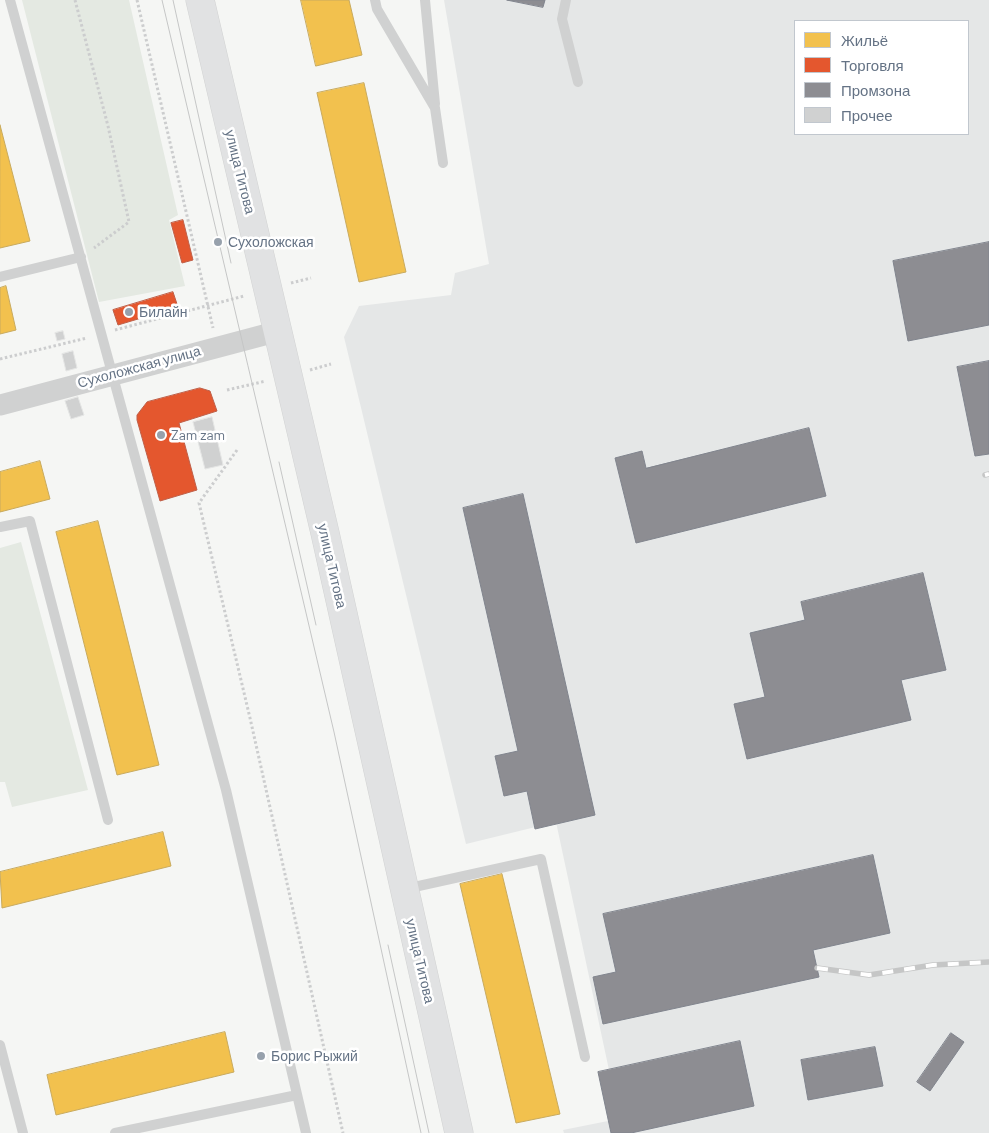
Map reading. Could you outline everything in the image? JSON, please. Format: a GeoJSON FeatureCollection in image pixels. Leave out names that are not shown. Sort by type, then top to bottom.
{"type":"FeatureCollection","features":[{"type":"Feature","properties":{"kind":"main road","name":"улица Титова"},"geometry":{"type":"LineString","coordinates":[[200,0],[278,331],[459,1133]]}},
{"type":"Feature","properties":{"kind":"street","name":"Сухоложская улица"},"geometry":{"type":"LineString","coordinates":[[0,405],[278,331]]}},
{"type":"Feature","properties":{"kind":"lane"},"geometry":{"type":"LineString","coordinates":[[10,0],[226,790],[306,1133]]}},
{"type":"Feature","properties":{"kind":"lane"},"geometry":{"type":"LineString","coordinates":[[375,0],[377,9],[435,108]]}},
{"type":"Feature","properties":{"kind":"lane"},"geometry":{"type":"LineString","coordinates":[[424,0],[435,108],[443,162]]}},
{"type":"Feature","properties":{"kind":"lane"},"geometry":{"type":"LineString","coordinates":[[566,0],[562,19],[578,82]]}},
{"type":"Feature","properties":{"kind":"lane"},"geometry":{"type":"LineString","coordinates":[[0,277],[81,257]]}},
{"type":"Feature","properties":{"kind":"lane"},"geometry":{"type":"LineString","coordinates":[[0,528],[30,521],[108,820]]}},
{"type":"Feature","properties":{"kind":"lane"},"geometry":{"type":"LineString","coordinates":[[404,889],[541,859],[585,1058]]}},
{"type":"Feature","properties":{"kind":"lane"},"geometry":{"type":"LineString","coordinates":[[0,1045],[23,1133]]}},
{"type":"Feature","properties":{"kind":"lane"},"geometry":{"type":"LineString","coordinates":[[115,1133],[297,1095]]}},
{"type":"Feature","properties":{"kind":"path"},"geometry":{"type":"LineString","coordinates":[[75,0],[108,126],[129,222],[81,257]]}},
{"type":"Feature","properties":{"kind":"path"},"geometry":{"type":"LineString","coordinates":[[137,0],[207,305]]}},
{"type":"Feature","properties":{"kind":"path"},"geometry":{"type":"LineString","coordinates":[[0,359],[102,334],[311,278]]}},
{"type":"Feature","properties":{"kind":"path"},"geometry":{"type":"LineString","coordinates":[[237,450],[198,503],[246,698],[343,1133]]}},
{"type":"Feature","properties":{"kind":"shaded area"},"geometry":{"type":"Polygon","coordinates":[[[22,0],[129,0],[178,215],[169,220],[185,286],[99,302],[22,0]]]}},
{"type":"Feature","properties":{"kind":"shaded area"},"geometry":{"type":"Polygon","coordinates":[[[444,0],[989,0],[989,1133],[564,1133],[563,1130],[608,1121],[598,1072],[609,1070],[556,822],[466,844],[344,337],[359,306],[451,295],[455,273],[489,264],[444,0]]]}},
{"type":"Feature","properties":{"kind":"shaded area"},"geometry":{"type":"Polygon","coordinates":[[[21,542],[88,790],[12,807],[5,782],[0,782],[0,548],[21,542]]]}},
{"type":"Feature","properties":{"kind":"building: Жильё"},"geometry":{"type":"Polygon","coordinates":[[[301,0],[349,0],[362,55],[316,66],[301,0]]]}},
{"type":"Feature","properties":{"kind":"building: Жильё"},"geometry":{"type":"Polygon","coordinates":[[[364,83],[406,272],[359,282],[317,93],[364,83]]]}},
{"type":"Feature","properties":{"kind":"building: Жильё"},"geometry":{"type":"Polygon","coordinates":[[[0,125],[30,241],[0,248],[0,125]]]}},
{"type":"Feature","properties":{"kind":"building: Жильё"},"geometry":{"type":"Polygon","coordinates":[[[6,286],[16,330],[0,334],[0,288],[6,286]]]}},
{"type":"Feature","properties":{"kind":"building: Жильё"},"geometry":{"type":"Polygon","coordinates":[[[40,461],[50,499],[0,512],[0,472],[40,461]]]}},
{"type":"Feature","properties":{"kind":"building: Жильё"},"geometry":{"type":"Polygon","coordinates":[[[98,521],[159,765],[117,775],[56,532],[98,521]]]}},
{"type":"Feature","properties":{"kind":"building: Жильё"},"geometry":{"type":"Polygon","coordinates":[[[163,832],[171,866],[2,908],[0,872],[163,832]]]}},
{"type":"Feature","properties":{"kind":"building: Жильё"},"geometry":{"type":"Polygon","coordinates":[[[502,874],[560,1114],[516,1123],[460,884],[502,874]]]}},
{"type":"Feature","properties":{"kind":"building: Жильё"},"geometry":{"type":"Polygon","coordinates":[[[225,1032],[234,1072],[56,1115],[47,1075],[225,1032]]]}},
{"type":"Feature","properties":{"kind":"building: Торговля"},"geometry":{"type":"Polygon","coordinates":[[[183,220],[193,260],[182,263],[171,223],[183,220]]]}},
{"type":"Feature","properties":{"kind":"building: Торговля"},"geometry":{"type":"Polygon","coordinates":[[[173,292],[178,307],[118,325],[113,310],[173,292]]]}},
{"type":"Feature","properties":{"kind":"building: Торговля"},"geometry":{"type":"Polygon","coordinates":[[[200,388],[210,391],[217,411],[179,423],[197,490],[160,501],[137,415],[147,402],[200,388]]]}},
{"type":"Feature","properties":{"kind":"building: Промзона"},"geometry":{"type":"Polygon","coordinates":[[[507,0],[545,0],[543,7],[507,0]]]}},
{"type":"Feature","properties":{"kind":"building: Промзона"},"geometry":{"type":"Polygon","coordinates":[[[989,242],[989,325],[908,341],[893,261],[989,242]]]}},
{"type":"Feature","properties":{"kind":"building: Промзона"},"geometry":{"type":"Polygon","coordinates":[[[989,361],[989,454],[975,456],[957,367],[989,361]]]}},
{"type":"Feature","properties":{"kind":"building: Промзона"},"geometry":{"type":"Polygon","coordinates":[[[809,428],[826,496],[636,543],[615,458],[642,451],[646,468],[809,428]]]}},
{"type":"Feature","properties":{"kind":"building: Промзона"},"geometry":{"type":"Polygon","coordinates":[[[523,494],[595,815],[535,829],[527,791],[504,796],[495,756],[518,751],[463,508],[523,494]]]}},
{"type":"Feature","properties":{"kind":"building: Промзона"},"geometry":{"type":"Polygon","coordinates":[[[923,573],[946,670],[901,680],[911,720],[747,759],[734,704],[765,697],[750,633],[805,620],[801,602],[923,573]]]}},
{"type":"Feature","properties":{"kind":"building: Промзона"},"geometry":{"type":"Polygon","coordinates":[[[873,855],[890,933],[813,950],[819,977],[603,1024],[593,977],[616,972],[603,914],[873,855]]]}},
{"type":"Feature","properties":{"kind":"building: Промзона"},"geometry":{"type":"Polygon","coordinates":[[[951,1033],[964,1042],[930,1091],[917,1082],[951,1033]]]}},
{"type":"Feature","properties":{"kind":"building: Промзона"},"geometry":{"type":"Polygon","coordinates":[[[740,1041],[754,1106],[631,1133],[611,1133],[598,1072],[740,1041]]]}},
{"type":"Feature","properties":{"kind":"building: Промзона"},"geometry":{"type":"Polygon","coordinates":[[[875,1047],[883,1086],[808,1100],[801,1060],[875,1047]]]}},
{"type":"Feature","properties":{"kind":"building: Прочее"},"geometry":{"type":"Polygon","coordinates":[[[63,331],[65,339],[57,341],[55,333],[63,331]]]}},
{"type":"Feature","properties":{"kind":"building: Прочее"},"geometry":{"type":"Polygon","coordinates":[[[73,351],[77,368],[66,371],[62,354],[73,351]]]}},
{"type":"Feature","properties":{"kind":"building: Прочее"},"geometry":{"type":"Polygon","coordinates":[[[78,397],[84,415],[71,419],[65,401],[78,397]]]}},
{"type":"Feature","properties":{"kind":"building: Прочее"},"geometry":{"type":"Polygon","coordinates":[[[212,417],[223,465],[205,469],[193,422],[212,417]]]}},
{"type":"Feature","properties":{"kind":"tram line"},"geometry":{"type":"LineString","coordinates":[[162,0],[334,732],[421,1133]]}},
{"type":"Feature","properties":{"kind":"tram line"},"geometry":{"type":"LineString","coordinates":[[173,0],[231,263]]}},
{"type":"Feature","properties":{"kind":"tram line"},"geometry":{"type":"LineString","coordinates":[[279,462],[316,625]]}},
{"type":"Feature","properties":{"kind":"tram line"},"geometry":{"type":"LineString","coordinates":[[388,945],[429,1133]]}},
{"type":"Feature","properties":{"kind":"railway"},"geometry":{"type":"LineString","coordinates":[[985,475],[989,474]]}},
{"type":"Feature","properties":{"kind":"railway"},"geometry":{"type":"LineString","coordinates":[[817,968],[869,975],[933,965],[989,962]]}},
{"type":"Feature","properties":{"kind":"place","name":"Сухоложская"},"geometry":{"type":"Point","coordinates":[218,242]}},
{"type":"Feature","properties":{"kind":"place","name":"Билайн"},"geometry":{"type":"Point","coordinates":[129,312]}},
{"type":"Feature","properties":{"kind":"place","name":"Zam zam"},"geometry":{"type":"Point","coordinates":[161,435]}},
{"type":"Feature","properties":{"kind":"place","name":"Борис Рыжий"},"geometry":{"type":"Point","coordinates":[261,1056]}}]}
